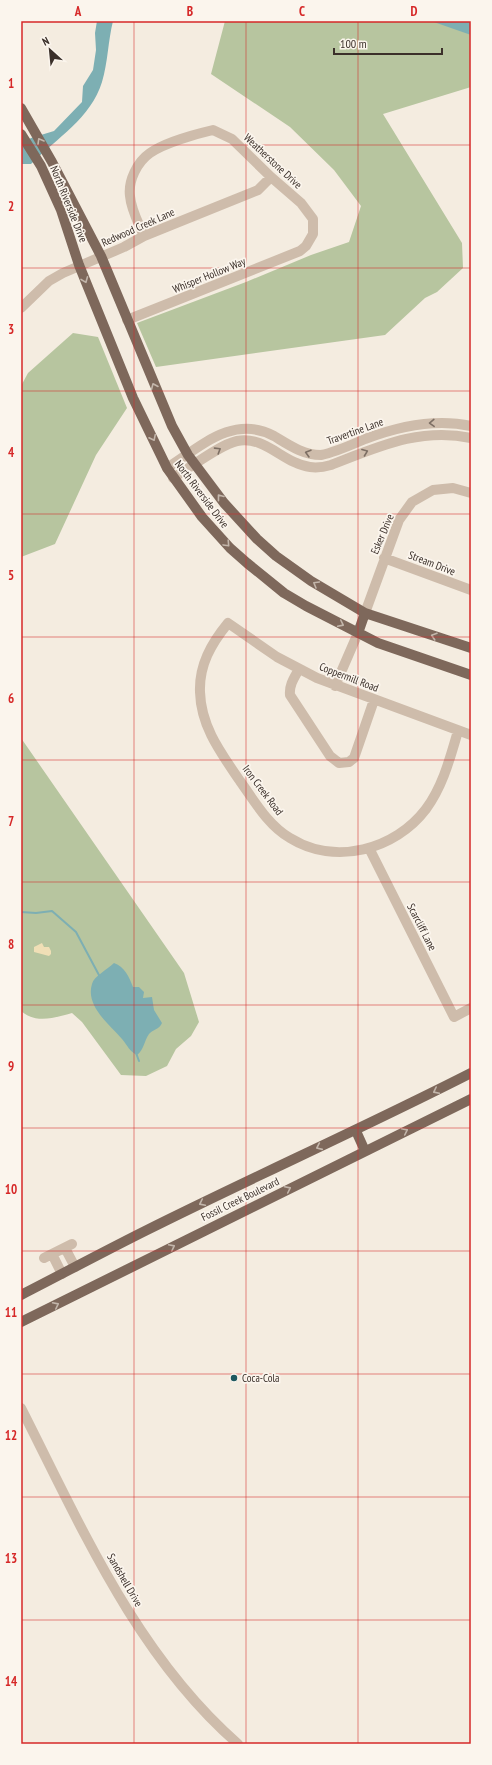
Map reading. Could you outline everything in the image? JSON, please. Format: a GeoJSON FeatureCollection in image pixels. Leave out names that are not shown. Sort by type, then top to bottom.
{"type":"FeatureCollection","features":[{"type":"Feature","properties":{"kind":"main road","name":"North Riverside Drive"},"geometry":{"type":"LineString","coordinates":[[21,108],[52,162],[101,256],[164,409],[188,454],[224,503],[257,539],[276,556],[311,581],[365,613],[471,648]]}},
{"type":"Feature","properties":{"kind":"main road","name":"North Riverside Drive"},"geometry":{"type":"LineString","coordinates":[[21,134],[41,166],[66,224],[79,265],[133,398],[167,468],[202,518],[225,543],[264,578],[306,606],[358,633],[396,650],[471,675]]}},
{"type":"Feature","properties":{"kind":"main road"},"geometry":{"type":"LineString","coordinates":[[358,633],[365,613]]}},
{"type":"Feature","properties":{"kind":"main road","name":"Fossil Creek Boulevard"},"geometry":{"type":"LineString","coordinates":[[21,1295],[144,1231],[301,1155],[356,1131],[471,1073]]}},
{"type":"Feature","properties":{"kind":"main road","name":"Fossil Creek Boulevard"},"geometry":{"type":"LineString","coordinates":[[21,1322],[471,1099]]}},
{"type":"Feature","properties":{"kind":"main road"},"geometry":{"type":"LineString","coordinates":[[356,1131],[365,1151]]}},
{"type":"Feature","properties":{"kind":"street","name":"Weatherstone Drive"},"geometry":{"type":"LineString","coordinates":[[144,236],[133,209],[130,197],[130,186],[133,175],[142,161],[150,153],[156,150],[202,132],[213,130],[232,139],[271,177],[301,203],[313,219],[313,234],[306,246],[300,251]]}},
{"type":"Feature","properties":{"kind":"street","name":"Redwood Creek Lane"},"geometry":{"type":"LineString","coordinates":[[21,308],[49,281],[63,272],[144,236],[258,190],[271,177]]}},
{"type":"Feature","properties":{"kind":"street","name":"Whisper Hollow Way"},"geometry":{"type":"LineString","coordinates":[[127,320],[300,251]]}},
{"type":"Feature","properties":{"kind":"street","name":"Travertine Lane"},"geometry":{"type":"LineString","coordinates":[[167,468],[220,434],[234,429],[250,428],[269,434],[303,452],[311,455],[321,455],[395,428],[419,424],[442,423],[471,426]]}},
{"type":"Feature","properties":{"kind":"street"},"geometry":{"type":"LineString","coordinates":[[174,478],[226,445],[236,441],[249,440],[264,445],[298,464],[309,467],[322,467],[399,440],[420,436],[442,435],[471,438]]}},
{"type":"Feature","properties":{"kind":"street","name":"Esker Drive"},"geometry":{"type":"LineString","coordinates":[[365,613],[399,520],[412,502],[434,490],[453,488],[471,493]]}},
{"type":"Feature","properties":{"kind":"street","name":"Stream Drive"},"geometry":{"type":"LineString","coordinates":[[384,558],[471,590]]}},
{"type":"Feature","properties":{"kind":"street","name":"Coppermill Road"},"geometry":{"type":"LineString","coordinates":[[228,623],[264,649],[299,669],[335,686],[471,735]]}},
{"type":"Feature","properties":{"kind":"street","name":"Iron Creek Road"},"geometry":{"type":"LineString","coordinates":[[228,623],[208,651],[201,680],[202,710],[208,729],[218,749],[260,810],[275,826],[290,838],[318,850],[348,852],[369,848],[397,836],[413,824],[423,812],[440,784],[458,731]]}},
{"type":"Feature","properties":{"kind":"street"},"geometry":{"type":"LineString","coordinates":[[335,686],[358,633]]}},
{"type":"Feature","properties":{"kind":"street"},"geometry":{"type":"LineString","coordinates":[[299,669],[292,681],[290,695],[330,756],[339,763],[349,762],[354,758],[374,700]]}},
{"type":"Feature","properties":{"kind":"street","name":"Scarcliff Lane"},"geometry":{"type":"LineString","coordinates":[[369,848],[454,1017],[471,1008]]}},
{"type":"Feature","properties":{"kind":"street"},"geometry":{"type":"LineString","coordinates":[[62,1274],[48,1256],[69,1246],[75,1267]]}},
{"type":"Feature","properties":{"kind":"street","name":"Sandshell Drive"},"geometry":{"type":"LineString","coordinates":[[21,1408],[98,1558],[131,1615],[170,1671],[193,1699],[238,1744]]}},
{"type":"Feature","properties":{"kind":"green space"},"geometry":{"type":"Polygon","coordinates":[[[225,21],[471,21],[471,87],[383,114],[462,243],[463,268],[437,292],[425,298],[385,335],[156,367],[137,323],[246,282],[311,255],[349,242],[361,206],[334,170],[290,127],[211,74],[225,21]]]}},
{"type":"Feature","properties":{"kind":"green space"},"geometry":{"type":"Polygon","coordinates":[[[73,333],[98,337],[127,408],[96,455],[55,544],[21,557],[21,386],[28,373],[73,333]]]}},
{"type":"Feature","properties":{"kind":"green space"},"geometry":{"type":"Polygon","coordinates":[[[21,738],[184,973],[199,1022],[191,1036],[176,1049],[167,1066],[146,1076],[121,1075],[82,1022],[72,1013],[52,1018],[39,1019],[33,1018],[21,1011],[21,738]]]}},
{"type":"Feature","properties":{"kind":"sand"},"geometry":{"type":"Polygon","coordinates":[[[42,943],[44,947],[49,947],[51,954],[49,956],[34,952],[34,947],[42,943]]]}},
{"type":"Feature","properties":{"kind":"water"},"geometry":{"type":"Polygon","coordinates":[[[97,21],[113,21],[104,74],[97,95],[82,117],[72,127],[31,164],[21,164],[21,144],[31,138],[54,131],[82,102],[83,86],[93,70],[96,50],[95,33],[97,21]]]}},
{"type":"Feature","properties":{"kind":"water"},"geometry":{"type":"Polygon","coordinates":[[[431,21],[471,21],[471,35],[431,21]]]}},
{"type":"Feature","properties":{"kind":"water"},"geometry":{"type":"Polygon","coordinates":[[[114,963],[124,970],[133,987],[139,987],[144,992],[143,998],[152,997],[154,1010],[162,1023],[149,1034],[141,1051],[137,1055],[130,1050],[105,1021],[92,1000],[91,992],[93,981],[114,963]]]}},
{"type":"Feature","properties":{"kind":"waterway"},"geometry":{"type":"LineString","coordinates":[[21,912],[36,913],[52,911],[76,932],[100,977]]}},
{"type":"Feature","properties":{"kind":"waterway"},"geometry":{"type":"LineString","coordinates":[[136,1053],[139,1061]]}},
{"type":"Feature","properties":{"kind":"place","name":"Coca-Cola"},"geometry":{"type":"Point","coordinates":[234,1378]}}]}
